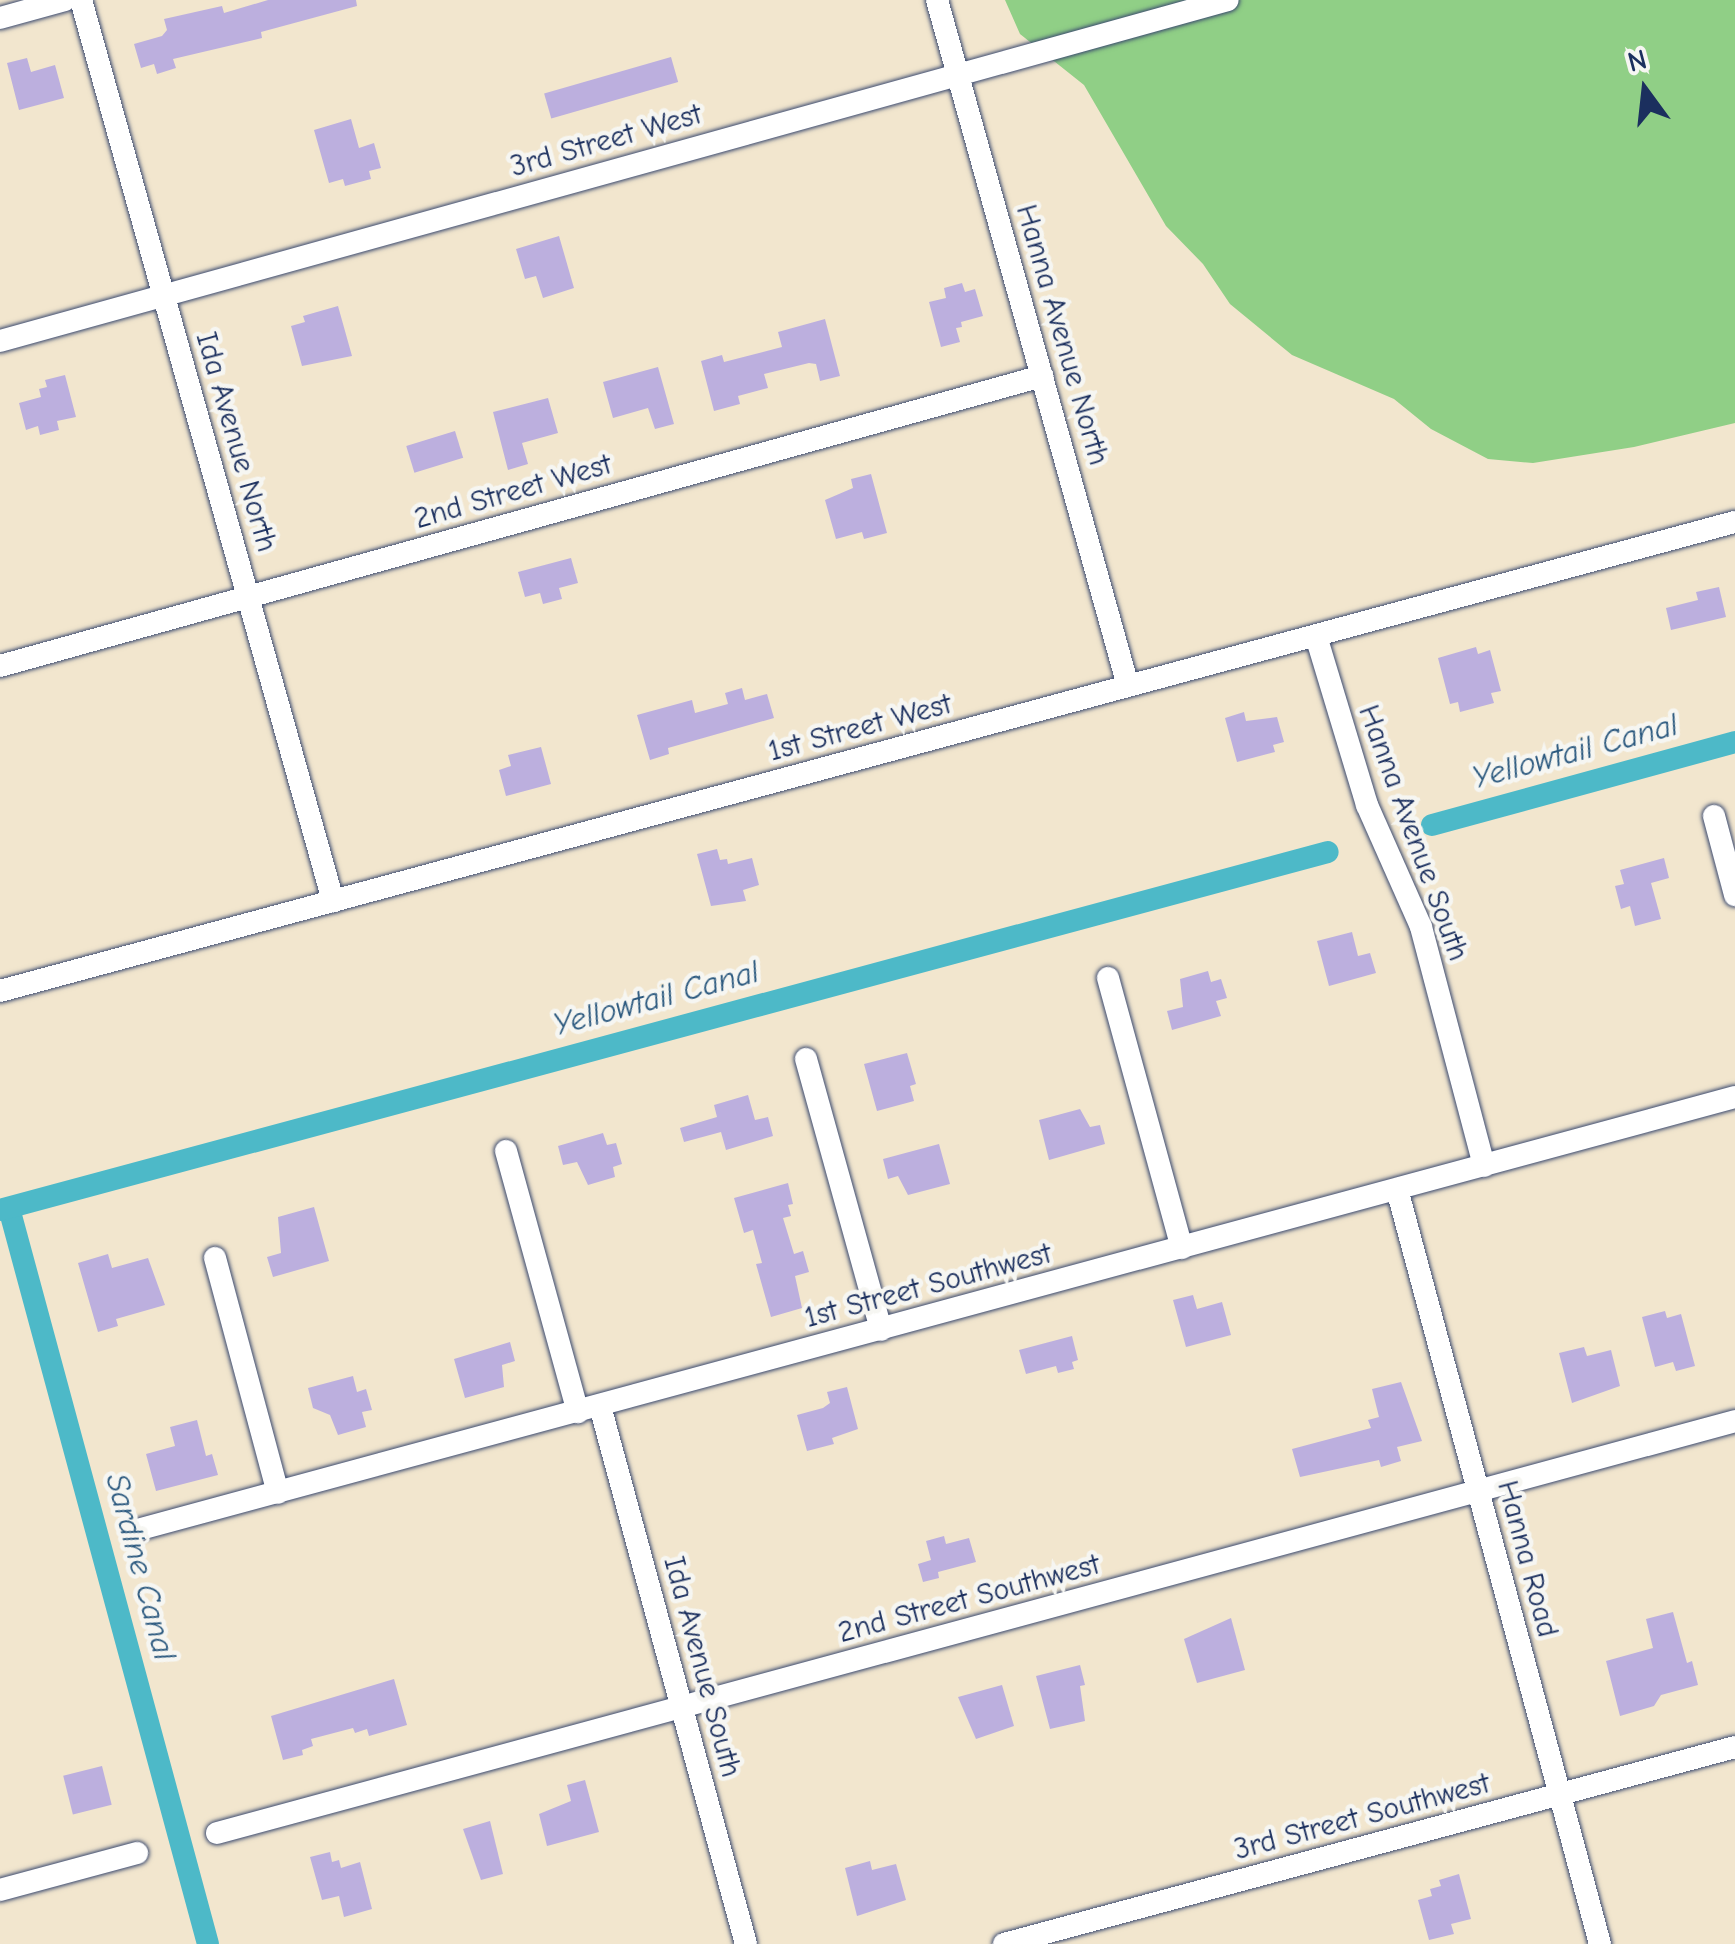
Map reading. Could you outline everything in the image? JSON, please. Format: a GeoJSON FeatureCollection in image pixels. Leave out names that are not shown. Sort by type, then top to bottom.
{"type":"FeatureCollection","features":[{"type":"Feature","properties":{"kind":"street"},"geometry":{"type":"LineString","coordinates":[[0,18],[64,0]]}},
{"type":"Feature","properties":{"kind":"street","name":"Ida Avenue North"},"geometry":{"type":"LineString","coordinates":[[81,0],[333,901]]}},
{"type":"Feature","properties":{"kind":"street","name":"Hanna Avenue North"},"geometry":{"type":"LineString","coordinates":[[937,0],[1128,686]]}},
{"type":"Feature","properties":{"kind":"street","name":"3rd Street West"},"geometry":{"type":"LineString","coordinates":[[0,342],[1228,0]]}},
{"type":"Feature","properties":{"kind":"street","name":"2nd Street West"},"geometry":{"type":"LineString","coordinates":[[0,666],[1042,376]]}},
{"type":"Feature","properties":{"kind":"street","name":"1st Street West"},"geometry":{"type":"LineString","coordinates":[[0,992],[1735,522]]}},
{"type":"Feature","properties":{"kind":"street","name":"Hanna Avenue South"},"geometry":{"type":"LineString","coordinates":[[1316,636],[1366,806],[1421,927],[1484,1166]]}},
{"type":"Feature","properties":{"kind":"street"},"geometry":{"type":"LineString","coordinates":[[1714,816],[1735,894]]}},
{"type":"Feature","properties":{"kind":"street"},"geometry":{"type":"LineString","coordinates":[[1108,978],[1182,1248]]}},
{"type":"Feature","properties":{"kind":"street"},"geometry":{"type":"LineString","coordinates":[[806,1059],[881,1330]]}},
{"type":"Feature","properties":{"kind":"street","name":"1st Street Southwest"},"geometry":{"type":"LineString","coordinates":[[136,1530],[1735,1097]]}},
{"type":"Feature","properties":{"kind":"street","name":"Ida Avenue South"},"geometry":{"type":"LineString","coordinates":[[506,1150],[682,1708],[746,1944]]}},
{"type":"Feature","properties":{"kind":"street","name":"Hanna Road"},"geometry":{"type":"LineString","coordinates":[[1396,1189],[1600,1944]]}},
{"type":"Feature","properties":{"kind":"street"},"geometry":{"type":"LineString","coordinates":[[214,1258],[278,1493]]}},
{"type":"Feature","properties":{"kind":"street","name":"2nd Street Southwest"},"geometry":{"type":"LineString","coordinates":[[218,1833],[1735,1421]]}},
{"type":"Feature","properties":{"kind":"street","name":"3rd Street Southwest"},"geometry":{"type":"LineString","coordinates":[[1004,1944],[1735,1747]]}},
{"type":"Feature","properties":{"kind":"street"},"geometry":{"type":"LineString","coordinates":[[0,1890],[138,1853]]}},
{"type":"Feature","properties":{"kind":"green space"},"geometry":{"type":"Polygon","coordinates":[[[1005,0],[1735,0],[1735,423],[1634,447],[1533,463],[1488,459],[1431,429],[1394,399],[1292,355],[1230,304],[1203,264],[1166,226],[1084,85],[1020,34],[1005,0]]]}},
{"type":"Feature","properties":{"kind":"building"},"geometry":{"type":"Polygon","coordinates":[[[268,0],[356,0],[357,6],[261,32],[262,38],[173,59],[176,68],[157,74],[154,64],[141,68],[134,44],[162,36],[167,30],[164,19],[222,6],[224,13],[268,0]]]}},
{"type":"Feature","properties":{"kind":"building"},"geometry":{"type":"Polygon","coordinates":[[[671,57],[678,82],[551,118],[544,93],[671,57]]]}},
{"type":"Feature","properties":{"kind":"building"},"geometry":{"type":"Polygon","coordinates":[[[27,58],[31,72],[55,65],[64,98],[19,110],[7,63],[27,58]]]}},
{"type":"Feature","properties":{"kind":"building"},"geometry":{"type":"Polygon","coordinates":[[[351,119],[359,148],[374,143],[381,168],[369,171],[371,179],[345,186],[343,179],[329,183],[314,130],[351,119]]]}},
{"type":"Feature","properties":{"kind":"building"},"geometry":{"type":"Polygon","coordinates":[[[559,236],[574,288],[543,298],[536,276],[525,279],[516,249],[559,236]]]}},
{"type":"Feature","properties":{"kind":"building"},"geometry":{"type":"Polygon","coordinates":[[[962,283],[965,292],[975,289],[983,316],[961,322],[962,327],[956,328],[960,342],[941,347],[929,302],[946,298],[944,288],[962,283]]]}},
{"type":"Feature","properties":{"kind":"building"},"geometry":{"type":"Polygon","coordinates":[[[338,306],[352,356],[302,366],[291,326],[305,322],[303,316],[338,306]]]}},
{"type":"Feature","properties":{"kind":"building"},"geometry":{"type":"Polygon","coordinates":[[[825,319],[840,376],[820,381],[816,364],[809,363],[764,374],[768,388],[738,396],[740,404],[714,411],[701,361],[722,355],[724,362],[782,347],[778,332],[825,319]]]}},
{"type":"Feature","properties":{"kind":"building"},"geometry":{"type":"Polygon","coordinates":[[[658,367],[674,424],[655,429],[648,408],[613,418],[603,382],[658,367]]]}},
{"type":"Feature","properties":{"kind":"building"},"geometry":{"type":"Polygon","coordinates":[[[65,375],[76,417],[57,421],[59,430],[40,435],[38,426],[26,430],[19,403],[41,397],[39,389],[47,387],[45,380],[65,375]]]}},
{"type":"Feature","properties":{"kind":"building"},"geometry":{"type":"Polygon","coordinates":[[[548,398],[558,433],[522,443],[528,464],[508,470],[493,412],[548,398]]]}},
{"type":"Feature","properties":{"kind":"building"},"geometry":{"type":"Polygon","coordinates":[[[455,431],[463,458],[414,473],[406,446],[455,431]]]}},
{"type":"Feature","properties":{"kind":"building"},"geometry":{"type":"Polygon","coordinates":[[[871,474],[887,533],[864,539],[862,532],[836,539],[825,500],[853,488],[851,479],[871,474]]]}},
{"type":"Feature","properties":{"kind":"building"},"geometry":{"type":"Polygon","coordinates":[[[571,558],[578,583],[559,588],[562,599],[543,604],[540,593],[525,597],[518,572],[571,558]]]}},
{"type":"Feature","properties":{"kind":"building"},"geometry":{"type":"Polygon","coordinates":[[[1719,587],[1726,617],[1671,630],[1666,608],[1698,600],[1696,592],[1719,587]]]}},
{"type":"Feature","properties":{"kind":"building"},"geometry":{"type":"Polygon","coordinates":[[[1476,647],[1478,654],[1490,650],[1501,691],[1491,693],[1494,703],[1460,712],[1458,702],[1450,704],[1438,658],[1476,647]]]}},
{"type":"Feature","properties":{"kind":"building"},"geometry":{"type":"Polygon","coordinates":[[[742,688],[745,700],[767,694],[774,718],[668,748],[669,754],[650,760],[637,715],[692,700],[695,713],[728,704],[725,693],[742,688]]]}},
{"type":"Feature","properties":{"kind":"building"},"geometry":{"type":"Polygon","coordinates":[[[1244,712],[1246,721],[1277,717],[1284,742],[1273,745],[1275,752],[1237,762],[1225,718],[1244,712]]]}},
{"type":"Feature","properties":{"kind":"building"},"geometry":{"type":"Polygon","coordinates":[[[541,747],[551,784],[506,796],[499,770],[511,766],[508,755],[541,747]]]}},
{"type":"Feature","properties":{"kind":"building"},"geometry":{"type":"Polygon","coordinates":[[[717,849],[720,860],[727,859],[728,864],[752,858],[759,885],[743,890],[746,901],[711,906],[697,854],[717,849]]]}},
{"type":"Feature","properties":{"kind":"building"},"geometry":{"type":"Polygon","coordinates":[[[1664,858],[1669,878],[1651,883],[1661,919],[1635,926],[1630,906],[1621,909],[1615,886],[1624,884],[1620,870],[1664,858]]]}},
{"type":"Feature","properties":{"kind":"building"},"geometry":{"type":"Polygon","coordinates":[[[1352,932],[1358,956],[1370,953],[1376,973],[1329,986],[1317,941],[1352,932]]]}},
{"type":"Feature","properties":{"kind":"building"},"geometry":{"type":"Polygon","coordinates":[[[1208,971],[1211,982],[1221,979],[1227,998],[1216,1001],[1221,1016],[1172,1030],[1167,1011],[1183,1007],[1180,979],[1208,971]]]}},
{"type":"Feature","properties":{"kind":"building"},"geometry":{"type":"Polygon","coordinates":[[[907,1053],[916,1084],[910,1086],[914,1101],[877,1111],[864,1064],[907,1053]]]}},
{"type":"Feature","properties":{"kind":"building"},"geometry":{"type":"Polygon","coordinates":[[[748,1095],[755,1120],[768,1117],[773,1136],[726,1150],[721,1132],[684,1142],[680,1128],[717,1117],[714,1105],[748,1095]]]}},
{"type":"Feature","properties":{"kind":"building"},"geometry":{"type":"Polygon","coordinates":[[[1080,1109],[1090,1127],[1100,1125],[1105,1144],[1049,1160],[1039,1120],[1080,1109]]]}},
{"type":"Feature","properties":{"kind":"building"},"geometry":{"type":"Polygon","coordinates":[[[603,1133],[607,1145],[616,1143],[622,1164],[613,1167],[615,1177],[588,1185],[577,1162],[563,1165],[558,1146],[603,1133]]]}},
{"type":"Feature","properties":{"kind":"building"},"geometry":{"type":"Polygon","coordinates":[[[939,1144],[950,1184],[908,1195],[898,1176],[888,1179],[883,1159],[939,1144]]]}},
{"type":"Feature","properties":{"kind":"building"},"geometry":{"type":"Polygon","coordinates":[[[788,1183],[793,1204],[788,1205],[791,1216],[783,1218],[794,1254],[803,1251],[809,1272],[795,1276],[802,1308],[771,1317],[756,1264],[762,1263],[753,1230],[744,1233],[734,1198],[788,1183]]]}},
{"type":"Feature","properties":{"kind":"building"},"geometry":{"type":"Polygon","coordinates":[[[314,1207],[329,1261],[273,1277],[267,1257],[281,1253],[278,1217],[314,1207]]]}},
{"type":"Feature","properties":{"kind":"building"},"geometry":{"type":"Polygon","coordinates":[[[108,1254],[112,1268],[148,1258],[165,1305],[116,1319],[118,1326],[98,1332],[78,1263],[108,1254]]]}},
{"type":"Feature","properties":{"kind":"building"},"geometry":{"type":"Polygon","coordinates":[[[1193,1295],[1197,1309],[1222,1302],[1231,1335],[1186,1347],[1173,1300],[1193,1295]]]}},
{"type":"Feature","properties":{"kind":"building"},"geometry":{"type":"Polygon","coordinates":[[[1665,1311],[1667,1318],[1681,1314],[1695,1366],[1676,1371],[1673,1362],[1655,1367],[1642,1317],[1665,1311]]]}},
{"type":"Feature","properties":{"kind":"building"},"geometry":{"type":"Polygon","coordinates":[[[1072,1336],[1078,1360],[1072,1362],[1074,1369],[1058,1373],[1056,1366],[1026,1374],[1019,1350],[1072,1336]]]}},
{"type":"Feature","properties":{"kind":"building"},"geometry":{"type":"Polygon","coordinates":[[[510,1342],[515,1361],[502,1365],[504,1387],[465,1398],[454,1359],[510,1342]]]}},
{"type":"Feature","properties":{"kind":"building"},"geometry":{"type":"Polygon","coordinates":[[[1584,1347],[1587,1356],[1611,1350],[1620,1386],[1572,1403],[1559,1353],[1584,1347]]]}},
{"type":"Feature","properties":{"kind":"building"},"geometry":{"type":"Polygon","coordinates":[[[353,1376],[357,1392],[366,1389],[372,1410],[362,1412],[366,1427],[338,1435],[330,1415],[313,1408],[308,1388],[353,1376]]]}},
{"type":"Feature","properties":{"kind":"building"},"geometry":{"type":"Polygon","coordinates":[[[1401,1382],[1422,1441],[1397,1447],[1401,1461],[1381,1467],[1379,1460],[1300,1477],[1292,1449],[1371,1428],[1368,1420],[1379,1417],[1372,1389],[1401,1382]]]}},
{"type":"Feature","properties":{"kind":"building"},"geometry":{"type":"Polygon","coordinates":[[[847,1387],[858,1429],[832,1438],[834,1444],[807,1451],[797,1415],[823,1408],[830,1403],[827,1392],[847,1387]]]}},
{"type":"Feature","properties":{"kind":"building"},"geometry":{"type":"Polygon","coordinates":[[[197,1420],[206,1456],[212,1454],[218,1475],[156,1491],[146,1454],[175,1446],[170,1427],[197,1420]]]}},
{"type":"Feature","properties":{"kind":"building"},"geometry":{"type":"Polygon","coordinates":[[[944,1536],[946,1544],[969,1538],[976,1562],[938,1572],[939,1578],[923,1582],[918,1564],[931,1560],[926,1541],[944,1536]]]}},
{"type":"Feature","properties":{"kind":"building"},"geometry":{"type":"Polygon","coordinates":[[[1673,1612],[1687,1663],[1692,1661],[1698,1685],[1661,1695],[1654,1706],[1620,1716],[1606,1661],[1653,1648],[1646,1619],[1673,1612]]]}},
{"type":"Feature","properties":{"kind":"building"},"geometry":{"type":"Polygon","coordinates":[[[1231,1618],[1245,1670],[1197,1683],[1184,1639],[1231,1618]]]}},
{"type":"Feature","properties":{"kind":"building"},"geometry":{"type":"Polygon","coordinates":[[[1080,1665],[1085,1685],[1080,1686],[1085,1721],[1050,1729],[1036,1676],[1080,1665]]]}},
{"type":"Feature","properties":{"kind":"building"},"geometry":{"type":"Polygon","coordinates":[[[394,1679],[407,1725],[369,1736],[367,1729],[355,1733],[353,1728],[311,1739],[313,1746],[302,1750],[303,1755],[283,1760],[271,1716],[394,1679]]]}},
{"type":"Feature","properties":{"kind":"building"},"geometry":{"type":"Polygon","coordinates":[[[1002,1685],[1014,1726],[976,1739],[958,1697],[1002,1685]]]}},
{"type":"Feature","properties":{"kind":"building"},"geometry":{"type":"Polygon","coordinates":[[[102,1766],[112,1805],[73,1814],[63,1776],[102,1766]]]}},
{"type":"Feature","properties":{"kind":"building"},"geometry":{"type":"Polygon","coordinates":[[[585,1780],[599,1832],[547,1846],[539,1814],[571,1801],[567,1785],[585,1780]]]}},
{"type":"Feature","properties":{"kind":"building"},"geometry":{"type":"Polygon","coordinates":[[[490,1821],[503,1874],[481,1880],[463,1829],[490,1821]]]}},
{"type":"Feature","properties":{"kind":"building"},"geometry":{"type":"Polygon","coordinates":[[[330,1852],[332,1862],[339,1860],[341,1868],[360,1862],[372,1909],[344,1917],[339,1896],[322,1900],[310,1857],[330,1852]]]}},
{"type":"Feature","properties":{"kind":"building"},"geometry":{"type":"Polygon","coordinates":[[[870,1861],[872,1870],[896,1864],[906,1900],[857,1916],[845,1868],[870,1861]]]}},
{"type":"Feature","properties":{"kind":"building"},"geometry":{"type":"Polygon","coordinates":[[[1459,1874],[1471,1919],[1451,1924],[1454,1934],[1429,1940],[1418,1900],[1432,1896],[1430,1889],[1441,1886],[1439,1880],[1459,1874]]]}},
{"type":"Feature","properties":{"kind":"waterway","name":"Yellowtail Canal"},"geometry":{"type":"LineString","coordinates":[[1432,825],[1735,742]]}},
{"type":"Feature","properties":{"kind":"waterway","name":"Yellowtail Canal"},"geometry":{"type":"LineString","coordinates":[[0,1210],[1328,852]]}},
{"type":"Feature","properties":{"kind":"waterway","name":"Sardine Canal"},"geometry":{"type":"LineString","coordinates":[[9,1208],[208,1944]]}}]}
